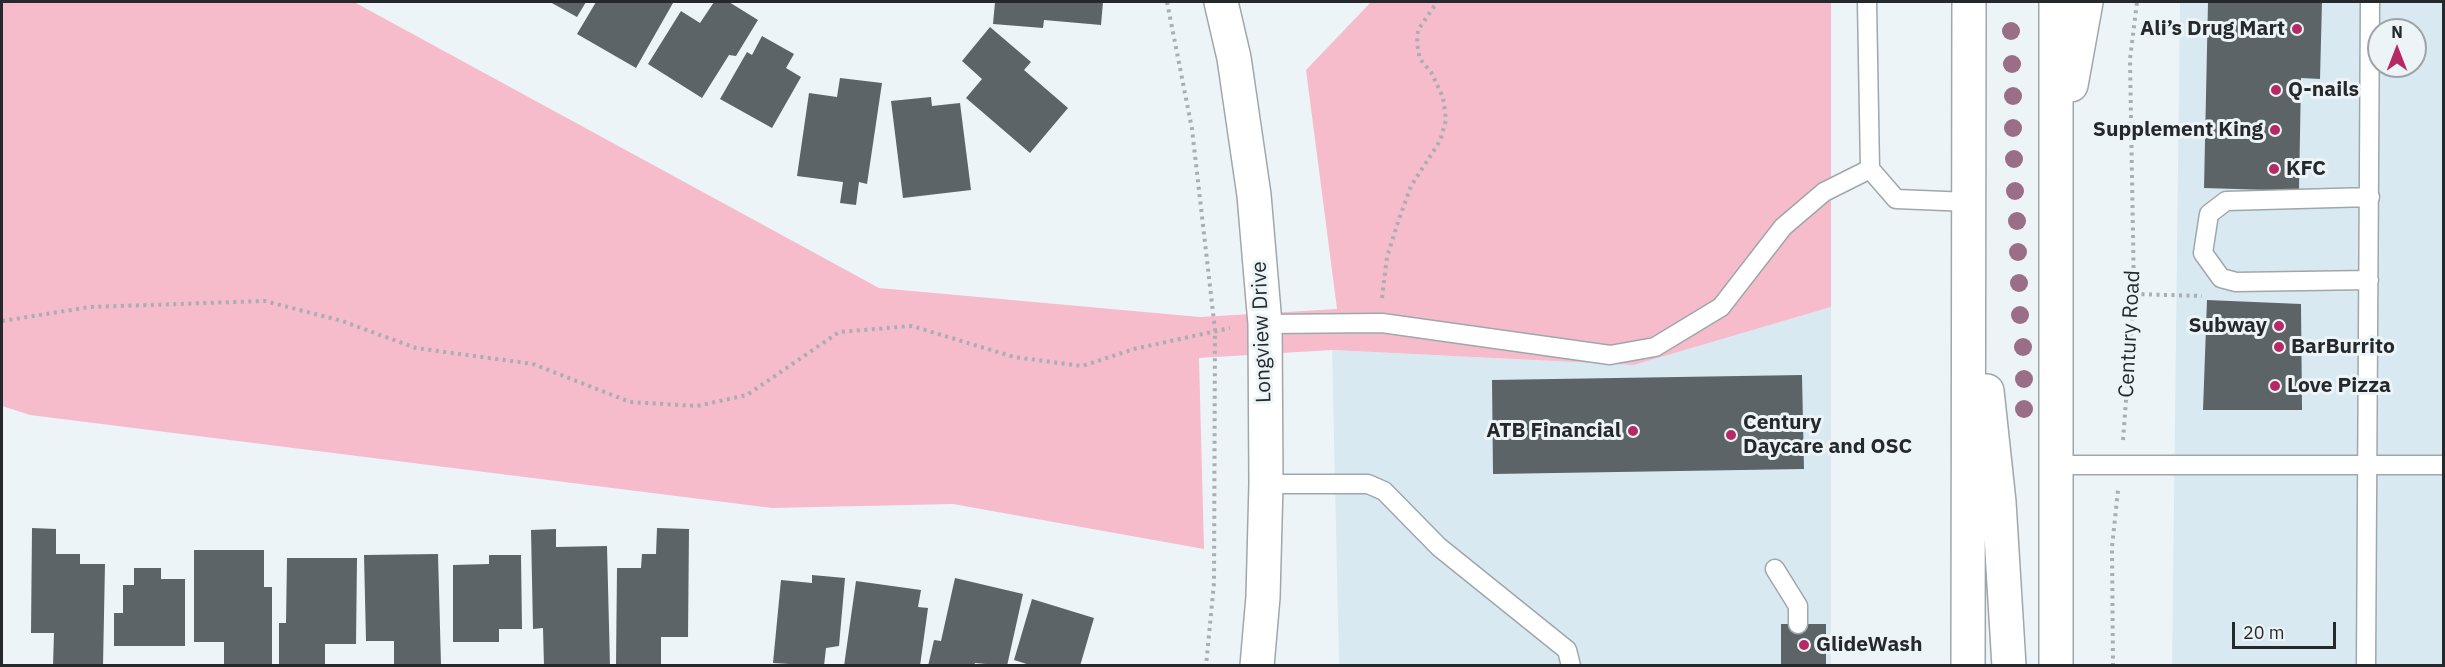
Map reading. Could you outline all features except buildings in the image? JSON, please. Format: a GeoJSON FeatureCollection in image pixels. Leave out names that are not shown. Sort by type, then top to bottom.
{"type":"FeatureCollection","features":[{"type":"Feature","properties":{"kind":"main road","name":"Longview Drive"},"geometry":{"type":"LineString","coordinates":[[1221,2],[1234,58],[1254,195],[1266,324],[1266,483],[1263,597],[1257,666]]}},
{"type":"Feature","properties":{"kind":"main road"},"geometry":{"type":"LineString","coordinates":[[1968,666],[1969,2]]}},
{"type":"Feature","properties":{"kind":"main road"},"geometry":{"type":"LineString","coordinates":[[2056,2],[2056,666]]}},
{"type":"Feature","properties":{"kind":"main road"},"geometry":{"type":"LineString","coordinates":[[2056,164],[2086,2]]}},
{"type":"Feature","properties":{"kind":"main road"},"geometry":{"type":"LineString","coordinates":[[1969,234],[1999,502],[2009,666]]}},
{"type":"Feature","properties":{"kind":"lane"},"geometry":{"type":"LineString","coordinates":[[1867,2],[1870,169],[1896,199],[1969,202]]}},
{"type":"Feature","properties":{"kind":"lane"},"geometry":{"type":"LineString","coordinates":[[2366,666],[2370,2]]}},
{"type":"Feature","properties":{"kind":"lane"},"geometry":{"type":"LineString","coordinates":[[1266,324],[1382,323],[1610,355],[1655,347],[1721,307],[1783,227],[1824,192],[1870,169]]}},
{"type":"Feature","properties":{"kind":"lane"},"geometry":{"type":"LineString","coordinates":[[2369,280],[2236,282],[2221,278],[2204,253],[2209,214],[2226,201],[2370,197]]}},
{"type":"Feature","properties":{"kind":"lane"},"geometry":{"type":"LineString","coordinates":[[2057,465],[2444,465]]}},
{"type":"Feature","properties":{"kind":"lane"},"geometry":{"type":"LineString","coordinates":[[1266,483],[1368,484],[1384,491],[1439,547],[1567,650],[1571,666]]}},
{"type":"Feature","properties":{"kind":"lane"},"geometry":{"type":"LineString","coordinates":[[1775,569],[1798,606],[1798,624]]}},
{"type":"Feature","properties":{"kind":"path"},"geometry":{"type":"LineString","coordinates":[[1167,2],[1192,129],[1215,330],[1214,583],[1206,666]]}},
{"type":"Feature","properties":{"kind":"path"},"geometry":{"type":"LineString","coordinates":[[1382,323],[1382,290],[1387,257],[1411,186],[1440,141],[1446,120],[1443,97],[1431,72],[1420,59],[1417,44],[1418,30],[1437,2]]}},
{"type":"Feature","properties":{"kind":"path","name":"Century Road"},"geometry":{"type":"LineString","coordinates":[[2113,666],[2112,547],[2134,294],[2130,59],[2137,2]]}},
{"type":"Feature","properties":{"kind":"path"},"geometry":{"type":"LineString","coordinates":[[2,321],[90,307],[266,301],[342,321],[416,348],[534,364],[630,402],[697,406],[747,395],[839,332],[912,326],[1014,357],[1082,366],[1134,349],[1215,330],[1266,324]]}},
{"type":"Feature","properties":{"kind":"shaded area"},"geometry":{"type":"Polygon","coordinates":[[[2,2],[354,2],[879,288],[1200,317],[1337,309],[1306,70],[1371,2],[1831,2],[1831,307],[1634,365],[1332,350],[1199,358],[1204,549],[953,504],[772,508],[30,415],[2,406],[2,2]]]}},
{"type":"Feature","properties":{"kind":"shaded area"},"geometry":{"type":"Polygon","coordinates":[[[2180,2],[2443,2],[2443,665],[2172,666],[2180,2]]]}},
{"type":"Feature","properties":{"kind":"shaded area"},"geometry":{"type":"Polygon","coordinates":[[[1831,307],[1831,665],[1339,665],[1332,350],[1634,365],[1831,307]]]}},
{"type":"Feature","properties":{"kind":"place","name":"Ali’s Drug Mart"},"geometry":{"type":"Point","coordinates":[2297,29]}},
{"type":"Feature","properties":{"kind":"place","name":"Q-nails"},"geometry":{"type":"Point","coordinates":[2276,90]}},
{"type":"Feature","properties":{"kind":"place","name":"Supplement King"},"geometry":{"type":"Point","coordinates":[2275,130]}},
{"type":"Feature","properties":{"kind":"place","name":"KFC"},"geometry":{"type":"Point","coordinates":[2274,169]}},
{"type":"Feature","properties":{"kind":"place","name":"Subway"},"geometry":{"type":"Point","coordinates":[2279,326]}},
{"type":"Feature","properties":{"kind":"place","name":"BarBurrito"},"geometry":{"type":"Point","coordinates":[2279,347]}},
{"type":"Feature","properties":{"kind":"place","name":"Love Pizza"},"geometry":{"type":"Point","coordinates":[2275,386]}},
{"type":"Feature","properties":{"kind":"place","name":"ATB Financial"},"geometry":{"type":"Point","coordinates":[1633,431]}},
{"type":"Feature","properties":{"kind":"place","name":"Century Daycare and OSC"},"geometry":{"type":"Point","coordinates":[1731,435]}},
{"type":"Feature","properties":{"kind":"place","name":"GlideWash"},"geometry":{"type":"Point","coordinates":[1804,645]}}]}
